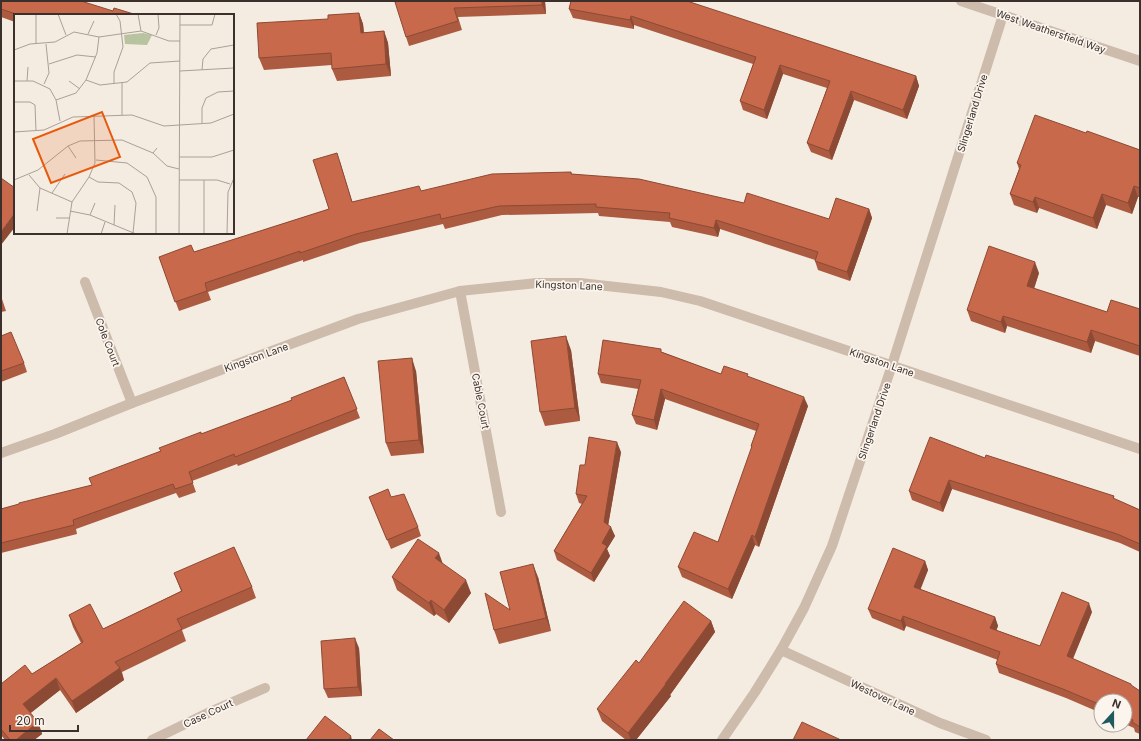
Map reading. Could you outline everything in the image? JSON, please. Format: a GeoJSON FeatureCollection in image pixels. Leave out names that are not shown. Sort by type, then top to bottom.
{"type":"FeatureCollection","features":[{"type":"Feature","properties":{"kind":"street","name":"West Weathersfield Way"},"geometry":{"type":"LineString","coordinates":[[961,1],[1140,61]]}},
{"type":"Feature","properties":{"kind":"street","name":"Slingerland Drive"},"geometry":{"type":"LineString","coordinates":[[722,740],[755,692],[781,650],[804,608],[832,546],[892,365],[1003,15]]}},
{"type":"Feature","properties":{"kind":"street","name":"Cole Court"},"geometry":{"type":"LineString","coordinates":[[85,282],[132,403]]}},
{"type":"Feature","properties":{"kind":"street","name":"Kingston Lane"},"geometry":{"type":"LineString","coordinates":[[1,453],[358,319],[460,291],[537,283],[580,284],[661,292],[700,301],[1140,449]]}},
{"type":"Feature","properties":{"kind":"street","name":"Cable Court"},"geometry":{"type":"LineString","coordinates":[[460,291],[501,512]]}},
{"type":"Feature","properties":{"kind":"street","name":"Westover Lane"},"geometry":{"type":"LineString","coordinates":[[781,650],[940,723],[986,740]]}},
{"type":"Feature","properties":{"kind":"street","name":"Case Court"},"geometry":{"type":"LineString","coordinates":[[152,740],[212,711],[265,688]]}},
{"type":"Feature","properties":{"kind":"building"},"geometry":{"type":"Polygon","coordinates":[[[1,1],[81,1],[113,11],[114,8],[134,14],[16,14],[1,9],[1,1]]]}},
{"type":"Feature","properties":{"kind":"building"},"geometry":{"type":"Polygon","coordinates":[[[542,1],[542,5],[454,8],[458,21],[406,37],[395,2],[542,1]]]}},
{"type":"Feature","properties":{"kind":"building"},"geometry":{"type":"Polygon","coordinates":[[[571,1],[687,1],[916,76],[903,110],[851,91],[829,151],[807,143],[830,81],[780,65],[764,110],[740,101],[756,57],[631,16],[630,20],[569,9],[571,1]]]}},
{"type":"Feature","properties":{"kind":"building"},"geometry":{"type":"Polygon","coordinates":[[[359,13],[361,33],[384,31],[386,64],[332,69],[331,53],[259,58],[257,23],[328,19],[328,15],[359,13]]]}},
{"type":"Feature","properties":{"kind":"building"},"geometry":{"type":"Polygon","coordinates":[[[1035,115],[1086,133],[1087,131],[1140,150],[1140,188],[1134,186],[1128,203],[1102,194],[1093,218],[1035,197],[1033,202],[1010,194],[1021,165],[1017,163],[1035,115]]]}},
{"type":"Feature","properties":{"kind":"building"},"geometry":{"type":"Polygon","coordinates":[[[337,153],[352,202],[419,186],[421,191],[492,174],[571,172],[571,174],[639,179],[744,203],[747,193],[829,219],[836,198],[869,209],[847,272],[815,261],[818,252],[716,220],[714,228],[669,218],[670,213],[596,207],[596,204],[499,206],[441,219],[440,214],[356,234],[205,283],[207,291],[175,302],[159,257],[191,245],[194,252],[329,209],[313,160],[337,153]]]}},
{"type":"Feature","properties":{"kind":"building"},"geometry":{"type":"Polygon","coordinates":[[[1,178],[14,187],[14,214],[1,232],[1,178]]]}},
{"type":"Feature","properties":{"kind":"building"},"geometry":{"type":"Polygon","coordinates":[[[989,246],[1035,262],[1027,286],[1107,312],[1111,300],[1140,309],[1140,346],[1091,330],[1087,342],[1003,316],[1001,322],[967,310],[989,246]]]}},
{"type":"Feature","properties":{"kind":"building"},"geometry":{"type":"Polygon","coordinates":[[[11,332],[24,363],[1,371],[1,336],[11,332]]]}},
{"type":"Feature","properties":{"kind":"building"},"geometry":{"type":"Polygon","coordinates":[[[566,336],[575,408],[540,412],[531,341],[566,336]]]}},
{"type":"Feature","properties":{"kind":"building"},"geometry":{"type":"Polygon","coordinates":[[[603,340],[661,349],[661,352],[721,374],[724,366],[748,374],[747,376],[804,397],[755,537],[752,535],[728,589],[678,567],[694,532],[718,542],[759,424],[661,389],[654,420],[632,415],[641,380],[598,374],[603,340]]]}},
{"type":"Feature","properties":{"kind":"building"},"geometry":{"type":"Polygon","coordinates":[[[412,358],[419,440],[386,443],[378,361],[412,358]]]}},
{"type":"Feature","properties":{"kind":"building"},"geometry":{"type":"Polygon","coordinates":[[[344,377],[357,409],[235,457],[234,454],[189,472],[193,483],[175,489],[173,484],[73,520],[74,525],[1,543],[1,509],[19,503],[92,485],[89,478],[161,451],[159,448],[292,400],[291,398],[344,377]]]}},
{"type":"Feature","properties":{"kind":"building"},"geometry":{"type":"Polygon","coordinates":[[[589,437],[617,442],[604,522],[611,527],[602,543],[607,546],[591,573],[554,551],[587,496],[576,494],[580,465],[585,465],[589,437]]]}},
{"type":"Feature","properties":{"kind":"building"},"geometry":{"type":"Polygon","coordinates":[[[930,437],[985,458],[986,455],[1114,496],[1113,498],[1140,510],[1140,544],[1117,534],[949,480],[940,503],[909,491],[930,437]]]}},
{"type":"Feature","properties":{"kind":"building"},"geometry":{"type":"Polygon","coordinates":[[[388,489],[391,497],[404,494],[418,527],[387,540],[369,497],[388,489]]]}},
{"type":"Feature","properties":{"kind":"building"},"geometry":{"type":"Polygon","coordinates":[[[418,539],[439,553],[435,558],[466,580],[444,610],[431,600],[429,603],[392,577],[418,539]]]}},
{"type":"Feature","properties":{"kind":"building"},"geometry":{"type":"Polygon","coordinates":[[[234,547],[252,587],[177,619],[182,629],[115,662],[120,668],[72,701],[56,678],[23,704],[38,722],[16,740],[10,740],[1,729],[1,684],[25,665],[32,674],[83,642],[69,615],[90,604],[103,629],[182,591],[174,573],[234,547]]]}},
{"type":"Feature","properties":{"kind":"building"},"geometry":{"type":"Polygon","coordinates":[[[893,548],[925,561],[914,587],[995,617],[990,628],[1040,646],[1062,592],[1089,603],[1067,656],[1131,684],[1140,691],[1140,727],[1133,723],[1133,693],[1093,693],[1093,702],[996,664],[1000,652],[903,616],[901,621],[868,609],[893,548]]]}},
{"type":"Feature","properties":{"kind":"building"},"geometry":{"type":"Polygon","coordinates":[[[533,564],[546,618],[494,630],[485,593],[510,610],[500,572],[533,564]]]}},
{"type":"Feature","properties":{"kind":"building"},"geometry":{"type":"Polygon","coordinates":[[[684,601],[711,621],[666,684],[628,733],[597,709],[636,660],[639,663],[684,601]]]}},
{"type":"Feature","properties":{"kind":"building"},"geometry":{"type":"Polygon","coordinates":[[[355,638],[358,687],[324,689],[321,641],[355,638]]]}},
{"type":"Feature","properties":{"kind":"building"},"geometry":{"type":"Polygon","coordinates":[[[325,716],[351,736],[348,740],[306,740],[325,716]]]}},
{"type":"Feature","properties":{"kind":"building"},"geometry":{"type":"Polygon","coordinates":[[[802,722],[841,740],[793,740],[802,722]]]}},
{"type":"Feature","properties":{"kind":"building"},"geometry":{"type":"Polygon","coordinates":[[[379,729],[394,740],[370,740],[379,729]]]}}]}
